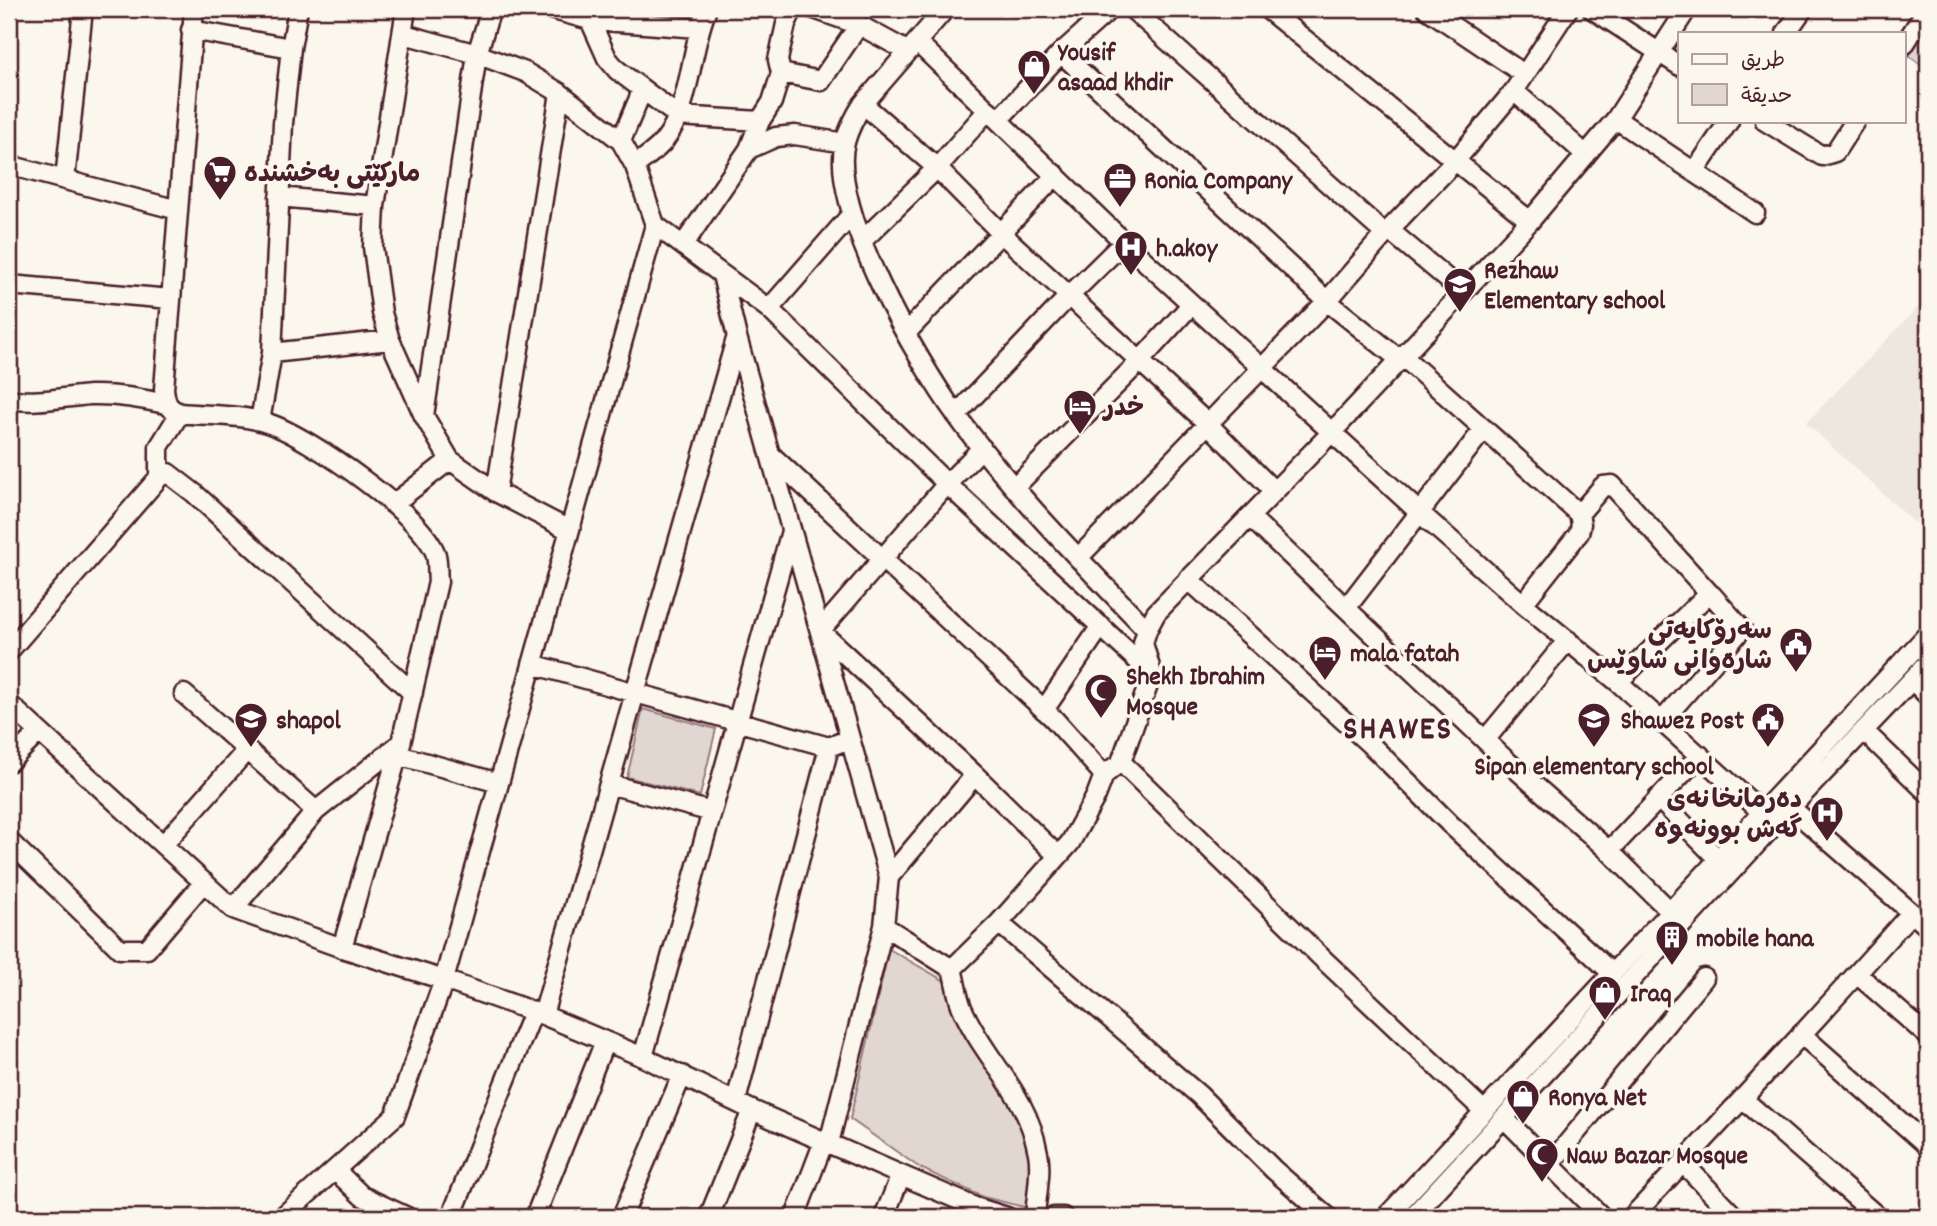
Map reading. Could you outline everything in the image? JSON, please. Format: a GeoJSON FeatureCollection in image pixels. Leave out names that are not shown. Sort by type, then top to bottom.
{"type":"FeatureCollection","features":[{"type":"Feature","properties":{"kind":"street"},"geometry":{"type":"LineString","coordinates":[[65,180],[83,9]]}},
{"type":"Feature","properties":{"kind":"street"},"geometry":{"type":"LineString","coordinates":[[159,477],[159,447],[173,409],[164,389],[194,9]]}},
{"type":"Feature","properties":{"kind":"street"},"geometry":{"type":"LineString","coordinates":[[260,421],[272,353],[279,197],[291,48],[299,9]]}},
{"type":"Feature","properties":{"kind":"street"},"geometry":{"type":"LineString","coordinates":[[406,9],[375,206],[373,247],[376,282],[390,340],[424,416],[450,460],[496,492],[569,530]]}},
{"type":"Feature","properties":{"kind":"street"},"geometry":{"type":"LineString","coordinates":[[424,416],[477,54],[491,9]]}},
{"type":"Feature","properties":{"kind":"street"},"geometry":{"type":"LineString","coordinates":[[551,9],[699,28]]}},
{"type":"Feature","properties":{"kind":"street"},"geometry":{"type":"LineString","coordinates":[[635,166],[663,143],[678,116],[699,28],[707,9]]}},
{"type":"Feature","properties":{"kind":"street"},"geometry":{"type":"LineString","coordinates":[[684,244],[749,149],[760,121],[772,102],[781,73],[778,60],[786,23],[793,9]]}},
{"type":"Feature","properties":{"kind":"street"},"geometry":{"type":"LineString","coordinates":[[814,9],[912,47],[993,115],[1191,305],[1420,513],[1523,604],[1618,682],[1768,818]]}},
{"type":"Feature","properties":{"kind":"street"},"geometry":{"type":"LineString","coordinates":[[945,9],[856,115],[845,143],[844,167],[851,215],[880,284],[956,415],[1078,558],[1147,630]]}},
{"type":"Feature","properties":{"kind":"street"},"geometry":{"type":"LineString","coordinates":[[862,241],[993,115],[1110,9]]}},
{"type":"Feature","properties":{"kind":"street"},"geometry":{"type":"LineString","coordinates":[[1132,9],[1387,232],[1463,292]]}},
{"type":"Feature","properties":{"kind":"street"},"geometry":{"type":"LineString","coordinates":[[1267,9],[1530,221]]}},
{"type":"Feature","properties":{"kind":"street"},"geometry":{"type":"LineString","coordinates":[[1427,9],[1524,74]]}},
{"type":"Feature","properties":{"kind":"street"},"geometry":{"type":"LineString","coordinates":[[1078,558],[1327,301],[1455,160],[1514,91],[1568,9]]}},
{"type":"Feature","properties":{"kind":"street"},"geometry":{"type":"LineString","coordinates":[[1592,9],[1678,65]]}},
{"type":"Feature","properties":{"kind":"street"},"geometry":{"type":"LineString","coordinates":[[952,969],[999,923],[1070,843],[1096,796],[1104,775],[1121,762],[1152,674],[1143,643],[1156,613],[1332,432],[1530,221],[1616,119],[1687,9]]}},
{"type":"Feature","properties":{"kind":"street"},"geometry":{"type":"LineString","coordinates":[[1787,32],[1802,9]]}},
{"type":"Feature","properties":{"kind":"street"},"geometry":{"type":"LineString","coordinates":[[1906,43],[1927,9]]}},
{"type":"Feature","properties":{"kind":"street"},"geometry":{"type":"LineString","coordinates":[[596,16],[607,58],[617,70],[678,116],[760,121]]}},
{"type":"Feature","properties":{"kind":"street"},"geometry":{"type":"LineString","coordinates":[[781,73],[821,81],[859,25]]}},
{"type":"Feature","properties":{"kind":"street"},"geometry":{"type":"LineString","coordinates":[[191,30],[291,48]]}},
{"type":"Feature","properties":{"kind":"street"},"geometry":{"type":"LineString","coordinates":[[282,1217],[395,1116],[444,980],[655,225],[635,166],[621,141],[560,93],[525,72],[477,54],[404,34]]}},
{"type":"Feature","properties":{"kind":"street"},"geometry":{"type":"LineString","coordinates":[[1061,53],[1327,301],[1399,359],[1409,362],[1579,514],[1579,533],[1523,604]]}},
{"type":"Feature","properties":{"kind":"street"},"geometry":{"type":"LineString","coordinates":[[621,141],[642,90]]}},
{"type":"Feature","properties":{"kind":"street"},"geometry":{"type":"LineString","coordinates":[[1514,91],[1587,155]]}},
{"type":"Feature","properties":{"kind":"street"},"geometry":{"type":"LineString","coordinates":[[496,492],[560,93]]}},
{"type":"Feature","properties":{"kind":"street"},"geometry":{"type":"LineString","coordinates":[[863,104],[937,168],[1001,233],[1207,423],[1273,490]]}},
{"type":"Feature","properties":{"kind":"street"},"geometry":{"type":"LineString","coordinates":[[1616,119],[1755,213]]}},
{"type":"Feature","properties":{"kind":"street"},"geometry":{"type":"LineString","coordinates":[[1695,171],[1728,122]]}},
{"type":"Feature","properties":{"kind":"street"},"geometry":{"type":"LineString","coordinates":[[1767,122],[1822,156],[1835,152],[1854,122]]}},
{"type":"Feature","properties":{"kind":"street"},"geometry":{"type":"LineString","coordinates":[[749,149],[776,137],[795,135],[845,143]]}},
{"type":"Feature","properties":{"kind":"street"},"geometry":{"type":"LineString","coordinates":[[9,165],[178,210]]}},
{"type":"Feature","properties":{"kind":"street"},"geometry":{"type":"LineString","coordinates":[[906,333],[1056,175]]}},
{"type":"Feature","properties":{"kind":"street"},"geometry":{"type":"LineString","coordinates":[[279,197],[375,206]]}},
{"type":"Feature","properties":{"kind":"street"},"geometry":{"type":"LineString","coordinates":[[769,309],[851,215]]}},
{"type":"Feature","properties":{"kind":"street"},"geometry":{"type":"LineString","coordinates":[[655,225],[769,309],[947,484],[1152,674]]}},
{"type":"Feature","properties":{"kind":"street"},"geometry":{"type":"LineString","coordinates":[[956,415],[1124,242]]}},
{"type":"Feature","properties":{"kind":"street"},"geometry":{"type":"LineString","coordinates":[[722,275],[737,337],[889,877],[884,926],[827,1142],[795,1217]]}},
{"type":"Feature","properties":{"kind":"street"},"geometry":{"type":"LineString","coordinates":[[9,285],[171,299]]}},
{"type":"Feature","properties":{"kind":"street"},"geometry":{"type":"LineString","coordinates":[[1015,487],[1139,362],[1191,305]]}},
{"type":"Feature","properties":{"kind":"street"},"geometry":{"type":"LineString","coordinates":[[451,1217],[538,1014],[609,785],[737,337]]}},
{"type":"Feature","properties":{"kind":"street"},"geometry":{"type":"LineString","coordinates":[[272,353],[390,340]]}},
{"type":"Feature","properties":{"kind":"street"},"geometry":{"type":"LineString","coordinates":[[9,399],[24,401],[128,395],[173,409],[273,425],[317,446],[393,504],[422,533],[436,555],[438,582],[399,749],[342,948]]}},
{"type":"Feature","properties":{"kind":"street"},"geometry":{"type":"LineString","coordinates":[[1348,607],[1483,430]]}},
{"type":"Feature","properties":{"kind":"street"},"geometry":{"type":"LineString","coordinates":[[820,631],[947,484],[982,448]]}},
{"type":"Feature","properties":{"kind":"street"},"geometry":{"type":"LineString","coordinates":[[770,454],[1044,710],[1104,775]]}},
{"type":"Feature","properties":{"kind":"street"},"geometry":{"type":"LineString","coordinates":[[393,504],[450,460]]}},
{"type":"Feature","properties":{"kind":"street"},"geometry":{"type":"LineString","coordinates":[[9,651],[159,477],[168,473],[186,485],[412,693]]}},
{"type":"Feature","properties":{"kind":"street"},"geometry":{"type":"LineString","coordinates":[[1579,514],[1603,486],[1612,485],[1742,629],[1662,721]]}},
{"type":"Feature","properties":{"kind":"street"},"geometry":{"type":"LineString","coordinates":[[1250,517],[1348,607],[1485,740],[1590,836],[1609,850],[1670,911]]}},
{"type":"Feature","properties":{"kind":"street"},"geometry":{"type":"LineString","coordinates":[[643,1057],[791,529]]}},
{"type":"Feature","properties":{"kind":"street"},"geometry":{"type":"LineString","coordinates":[[1188,579],[1374,748],[1450,824],[1612,973]]}},
{"type":"Feature","properties":{"kind":"street"},"geometry":{"type":"LineString","coordinates":[[1618,682],[1710,594]]}},
{"type":"Feature","properties":{"kind":"street"},"geometry":{"type":"LineString","coordinates":[[1044,710],[1101,626]]}},
{"type":"Feature","properties":{"kind":"street"},"geometry":{"type":"LineString","coordinates":[[820,631],[1058,856]]}},
{"type":"Feature","properties":{"kind":"street"},"geometry":{"type":"LineString","coordinates":[[1412,1217],[1504,1118],[1928,634]]}},
{"type":"Feature","properties":{"kind":"street"},"geometry":{"type":"LineString","coordinates":[[1485,740],[1568,640]]}},
{"type":"Feature","properties":{"kind":"street"},"geometry":{"type":"LineString","coordinates":[[1783,802],[1864,731],[1928,663]]}},
{"type":"Feature","properties":{"kind":"street"},"geometry":{"type":"LineString","coordinates":[[532,664],[829,747],[850,738]]}},
{"type":"Feature","properties":{"kind":"street"},"geometry":{"type":"LineString","coordinates":[[1912,680],[1928,696]]}},
{"type":"Feature","properties":{"kind":"street"},"geometry":{"type":"LineString","coordinates":[[184,694],[316,811]]}},
{"type":"Feature","properties":{"kind":"street"},"geometry":{"type":"LineString","coordinates":[[9,704],[233,909],[538,1014],[643,1057],[744,1106],[901,1175],[973,1212],[1007,1217]]}},
{"type":"Feature","properties":{"kind":"street"},"geometry":{"type":"LineString","coordinates":[[1864,731],[1926,787]]}},
{"type":"Feature","properties":{"kind":"street"},"geometry":{"type":"LineString","coordinates":[[9,762],[39,732]]}},
{"type":"Feature","properties":{"kind":"street"},"geometry":{"type":"LineString","coordinates":[[709,1217],[744,1106],[829,747]]}},
{"type":"Feature","properties":{"kind":"street"},"geometry":{"type":"LineString","coordinates":[[399,749],[499,783]]}},
{"type":"Feature","properties":{"kind":"street"},"geometry":{"type":"LineString","coordinates":[[233,909],[316,811],[399,749]]}},
{"type":"Feature","properties":{"kind":"street"},"geometry":{"type":"LineString","coordinates":[[163,845],[247,750]]}},
{"type":"Feature","properties":{"kind":"street"},"geometry":{"type":"LineString","coordinates":[[1609,850],[1700,755]]}},
{"type":"Feature","properties":{"kind":"street"},"geometry":{"type":"LineString","coordinates":[[1121,762],[1484,1111]]}},
{"type":"Feature","properties":{"kind":"street"},"geometry":{"type":"LineString","coordinates":[[889,877],[975,775]]}},
{"type":"Feature","properties":{"kind":"street"},"geometry":{"type":"LineString","coordinates":[[609,785],[712,812]]}},
{"type":"Feature","properties":{"kind":"street"},"geometry":{"type":"LineString","coordinates":[[1658,799],[1718,859]]}},
{"type":"Feature","properties":{"kind":"street"},"geometry":{"type":"LineString","coordinates":[[1783,802],[1928,927]]}},
{"type":"Feature","properties":{"kind":"street"},"geometry":{"type":"LineString","coordinates":[[1386,1217],[1718,859],[1768,818]]}},
{"type":"Feature","properties":{"kind":"street"},"geometry":{"type":"LineString","coordinates":[[9,841],[120,948],[147,949],[204,882]]}},
{"type":"Feature","properties":{"kind":"street"},"geometry":{"type":"LineString","coordinates":[[1632,1217],[1744,1100],[1912,913]]}},
{"type":"Feature","properties":{"kind":"street"},"geometry":{"type":"LineString","coordinates":[[999,923],[1199,1095],[1273,1170],[1328,1217]]}},
{"type":"Feature","properties":{"kind":"street"},"geometry":{"type":"LineString","coordinates":[[884,926],[952,969],[962,1009],[978,1039],[1007,1078],[1030,1121],[1039,1156],[1035,1217]]}},
{"type":"Feature","properties":{"kind":"street"},"geometry":{"type":"LineString","coordinates":[[1857,974],[1928,1036]]}},
{"type":"Feature","properties":{"kind":"street"},"geometry":{"type":"LineString","coordinates":[[1551,1163],[1704,978]]}},
{"type":"Feature","properties":{"kind":"street"},"geometry":{"type":"LineString","coordinates":[[1801,1034],[1928,1146]]}},
{"type":"Feature","properties":{"kind":"street"},"geometry":{"type":"LineString","coordinates":[[535,1217],[605,1041]]}},
{"type":"Feature","properties":{"kind":"street"},"geometry":{"type":"LineString","coordinates":[[622,1217],[682,1075]]}},
{"type":"Feature","properties":{"kind":"street"},"geometry":{"type":"LineString","coordinates":[[1744,1100],[1878,1217]]}},
{"type":"Feature","properties":{"kind":"street"},"geometry":{"type":"LineString","coordinates":[[1504,1118],[1602,1217]]}},
{"type":"Feature","properties":{"kind":"street"},"geometry":{"type":"LineString","coordinates":[[1683,1163],[1735,1217]]}},
{"type":"Feature","properties":{"kind":"street"},"geometry":{"type":"LineString","coordinates":[[335,1170],[362,1196],[407,1217]]}},
{"type":"Feature","properties":{"kind":"street"},"geometry":{"type":"LineString","coordinates":[[884,1217],[901,1175]]}},
{"type":"Feature","properties":{"kind":"shaded area"},"geometry":{"type":"Polygon","coordinates":[[[1928,297],[1928,535],[1806,423],[1928,297]]]}},
{"type":"Feature","properties":{"kind":"green space"},"geometry":{"type":"Polygon","coordinates":[[[1928,20],[1928,71],[1906,53],[1928,20]]]}},
{"type":"Feature","properties":{"kind":"green space"},"geometry":{"type":"Polygon","coordinates":[[[643,709],[716,729],[700,796],[627,777],[643,709]]]}},
{"type":"Feature","properties":{"kind":"green space"},"geometry":{"type":"Polygon","coordinates":[[[889,949],[948,983],[959,1022],[1014,1098],[1035,1169],[1032,1209],[983,1197],[920,1168],[850,1119],[889,949]]]}},
{"type":"Feature","properties":{"kind":"place","name":"Yousif asaad khdir"},"geometry":{"type":"Point","coordinates":[1034,96]}},
{"type":"Feature","properties":{"kind":"place","name":"مارکێتی بەخشندە"},"geometry":{"type":"Point","coordinates":[220,202]}},
{"type":"Feature","properties":{"kind":"place","name":"Ronia Company"},"geometry":{"type":"Point","coordinates":[1120,209]}},
{"type":"Feature","properties":{"kind":"place","name":"h.akoy"},"geometry":{"type":"Point","coordinates":[1131,277]}},
{"type":"Feature","properties":{"kind":"place","name":"Rezhaw Elementary school"},"geometry":{"type":"Point","coordinates":[1460,314]}},
{"type":"Feature","properties":{"kind":"place","name":"خدر"},"geometry":{"type":"Point","coordinates":[1080,436]}},
{"type":"Feature","properties":{"kind":"place","name":"سەرۆکایەتی شارەوانی شاوێس"},"geometry":{"type":"Point","coordinates":[1796,674]}},
{"type":"Feature","properties":{"kind":"place","name":"mala fatah"},"geometry":{"type":"Point","coordinates":[1325,682]}},
{"type":"Feature","properties":{"kind":"place","name":"Shekh Ibrahim Mosque"},"geometry":{"type":"Point","coordinates":[1101,720]}},
{"type":"Feature","properties":{"kind":"place","name":"shapol"},"geometry":{"type":"Point","coordinates":[251,749]}},
{"type":"Feature","properties":{"kind":"place","name":"Sipan elementary school"},"geometry":{"type":"Point","coordinates":[1594,749]}},
{"type":"Feature","properties":{"kind":"place","name":"Shawez Post"},"geometry":{"type":"Point","coordinates":[1768,749]}},
{"type":"Feature","properties":{"kind":"place","name":"دەرمانخانەی گەش بوونەوە"},"geometry":{"type":"Point","coordinates":[1827,843]}},
{"type":"Feature","properties":{"kind":"place","name":"mobile hana"},"geometry":{"type":"Point","coordinates":[1672,967]}},
{"type":"Feature","properties":{"kind":"place","name":"Iraq"},"geometry":{"type":"Point","coordinates":[1605,1022]}},
{"type":"Feature","properties":{"kind":"place","name":"Ronya Net"},"geometry":{"type":"Point","coordinates":[1523,1126]}},
{"type":"Feature","properties":{"kind":"place","name":"Naw Bazar Mosque"},"geometry":{"type":"Point","coordinates":[1542,1184]}},
{"type":"Feature","properties":{"kind":"district","name":"SHAWES"},"geometry":{"type":"Point","coordinates":[1398,726]}}]}
